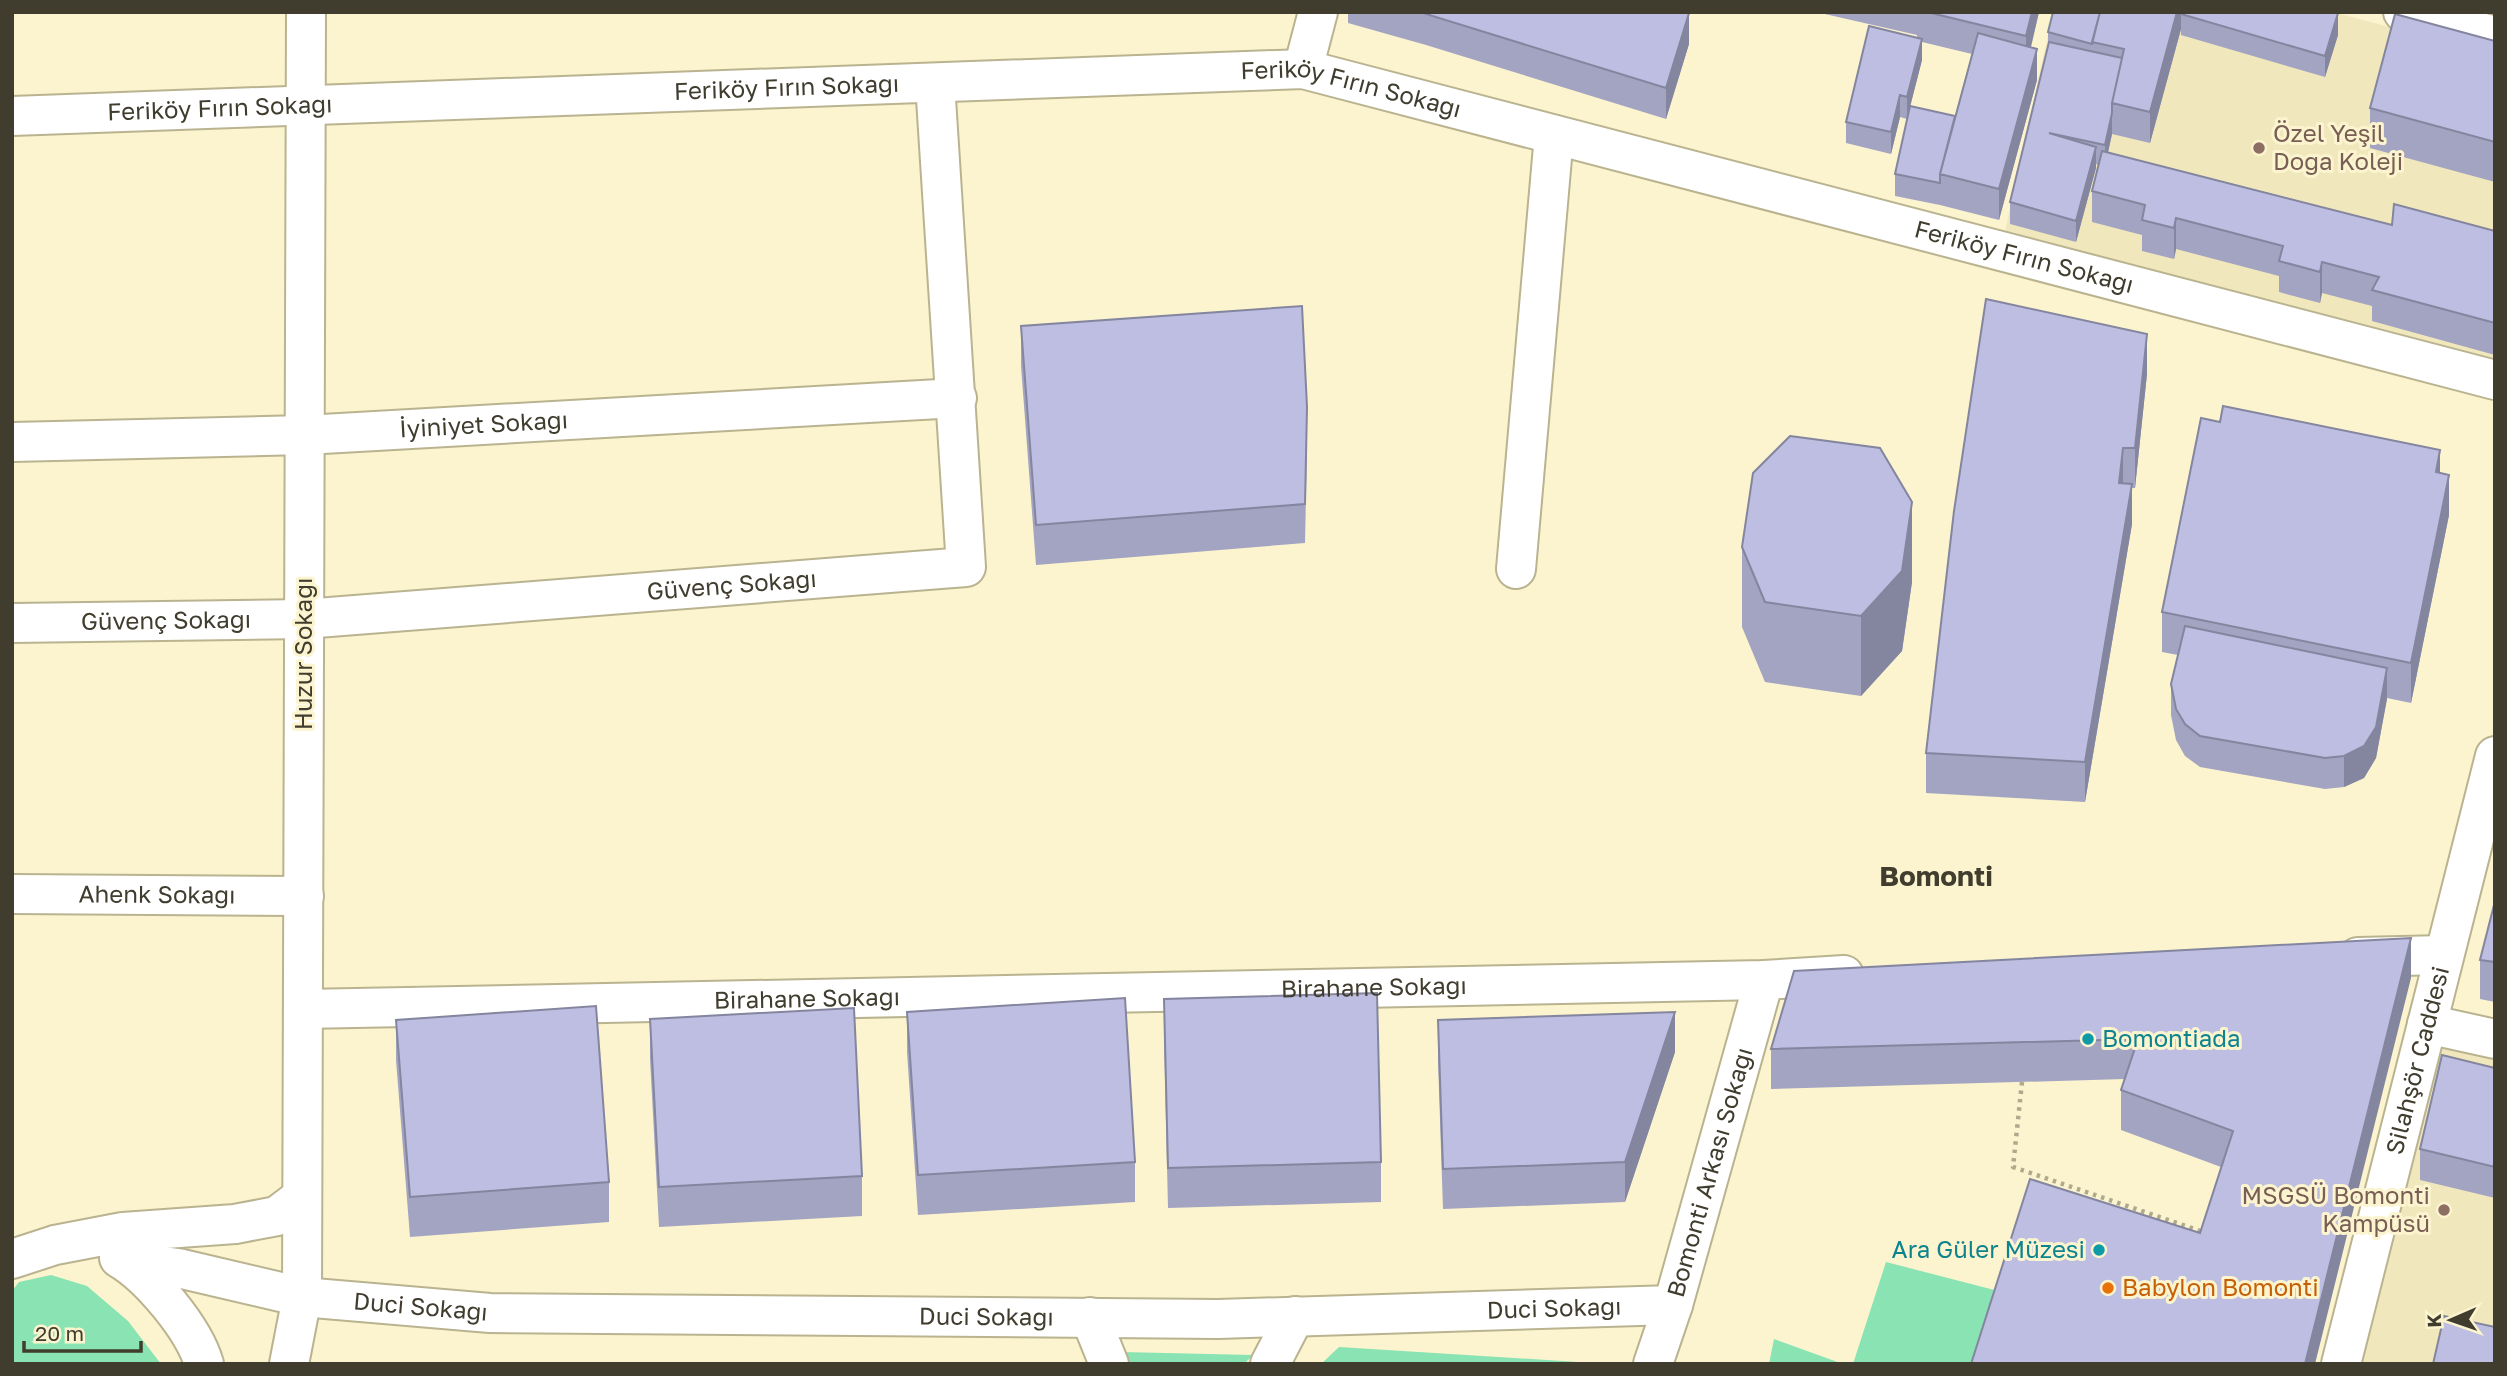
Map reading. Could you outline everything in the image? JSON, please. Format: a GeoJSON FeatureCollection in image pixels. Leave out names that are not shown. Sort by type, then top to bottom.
{"type":"FeatureCollection","features":[{"type":"Feature","properties":{"kind":"street","name":"Huzur Sokağı"},"geometry":{"type":"LineString","coordinates":[[289,1364],[302,1297],[306,12]]}},
{"type":"Feature","properties":{"kind":"street"},"geometry":{"type":"LineString","coordinates":[[1303,69],[1318,12]]}},
{"type":"Feature","properties":{"kind":"street"},"geometry":{"type":"LineString","coordinates":[[2403,12],[2495,36]]}},
{"type":"Feature","properties":{"kind":"street","name":"Feriköy Fırın Sokağı"},"geometry":{"type":"LineString","coordinates":[[12,116],[1303,69],[2495,380]]}},
{"type":"Feature","properties":{"kind":"street","name":"Güvenç Sokağı"},"geometry":{"type":"LineString","coordinates":[[12,623],[304,619],[966,567],[935,83]]}},
{"type":"Feature","properties":{"kind":"street"},"geometry":{"type":"LineString","coordinates":[[1516,569],[1554,135]]}},
{"type":"Feature","properties":{"kind":"street","name":"İyiniyet Sokağı"},"geometry":{"type":"LineString","coordinates":[[12,442],[305,435],[957,398]]}},
{"type":"Feature","properties":{"kind":"street","name":"Silahşör Caddesi"},"geometry":{"type":"LineString","coordinates":[[2341,1364],[2495,756]]}},
{"type":"Feature","properties":{"kind":"street","name":"Ahenk Sokağı"},"geometry":{"type":"LineString","coordinates":[[12,894],[304,896]]}},
{"type":"Feature","properties":{"kind":"street"},"geometry":{"type":"LineString","coordinates":[[2322,957],[2444,955]]}},
{"type":"Feature","properties":{"kind":"street","name":"Birahane Sokağı"},"geometry":{"type":"LineString","coordinates":[[303,1009],[1764,980],[1873,974]]}},
{"type":"Feature","properties":{"kind":"street","name":"Bomonti Arkası Sokağı"},"geometry":{"type":"LineString","coordinates":[[1653,1364],[1673,1305],[1764,980]]}},
{"type":"Feature","properties":{"kind":"street"},"geometry":{"type":"LineString","coordinates":[[2427,1024],[2495,1039]]}},
{"type":"Feature","properties":{"kind":"street"},"geometry":{"type":"LineString","coordinates":[[12,1259],[55,1245],[123,1232],[235,1224],[277,1216],[302,1197]]}},
{"type":"Feature","properties":{"kind":"street"},"geometry":{"type":"LineString","coordinates":[[12,1232],[86,1240],[124,1261],[169,1304],[201,1354],[204,1364]]}},
{"type":"Feature","properties":{"kind":"street","name":"Duci Sokağı"},"geometry":{"type":"LineString","coordinates":[[124,1261],[178,1268],[302,1297],[490,1313],[1295,1316],[1673,1305]]}},
{"type":"Feature","properties":{"kind":"street"},"geometry":{"type":"LineString","coordinates":[[1270,1364],[1295,1316]]}},
{"type":"Feature","properties":{"kind":"street"},"geometry":{"type":"LineString","coordinates":[[1090,1317],[1109,1364]]}},
{"type":"Feature","properties":{"kind":"path"},"geometry":{"type":"LineString","coordinates":[[2022,1082],[2013,1167],[2212,1235]]}},
{"type":"Feature","properties":{"kind":"shaded area","name":"Özel Yeşil Doğa Koleji"},"geometry":{"type":"Polygon","coordinates":[[[2053,12],[2333,12],[2495,55],[2495,366],[2003,241],[2053,12]]]}},
{"type":"Feature","properties":{"kind":"shaded area","name":"MSGSÜ Bomonti Kampüsü"},"geometry":{"type":"Polygon","coordinates":[[[2434,1039],[2495,1057],[2495,1364],[2356,1364],[2434,1039]]]}},
{"type":"Feature","properties":{"kind":"green space"},"geometry":{"type":"Polygon","coordinates":[[[1886,1262],[2006,1293],[1984,1364],[1853,1364],[1886,1262]]]}},
{"type":"Feature","properties":{"kind":"green space"},"geometry":{"type":"Polygon","coordinates":[[[51,1275],[87,1286],[128,1321],[161,1364],[12,1364],[12,1291],[19,1282],[51,1275]]]}},
{"type":"Feature","properties":{"kind":"green space"},"geometry":{"type":"Polygon","coordinates":[[[1774,1339],[1843,1364],[1769,1364],[1774,1339]]]}},
{"type":"Feature","properties":{"kind":"green space"},"geometry":{"type":"Polygon","coordinates":[[[1339,1347],[1578,1362],[1321,1364],[1339,1347]]]}},
{"type":"Feature","properties":{"kind":"green space"},"geometry":{"type":"Polygon","coordinates":[[[1121,1352],[1253,1355],[1244,1364],[1130,1364],[1121,1352]]]}},
{"type":"Feature","properties":{"kind":"building"},"geometry":{"type":"Polygon","coordinates":[[[1927,12],[2032,12],[2026,36],[1927,12]]]}},
{"type":"Feature","properties":{"kind":"building"},"geometry":{"type":"Polygon","coordinates":[[[2053,12],[2100,12],[2092,44],[2048,32],[2053,12]]]}},
{"type":"Feature","properties":{"kind":"building"},"geometry":{"type":"Polygon","coordinates":[[[2100,12],[2177,12],[2150,112],[2112,103],[2124,49],[2092,42],[2100,12]]]}},
{"type":"Feature","properties":{"kind":"building"},"geometry":{"type":"Polygon","coordinates":[[[2181,12],[2334,12],[2338,13],[2325,56],[2181,12]]]}},
{"type":"Feature","properties":{"kind":"building"},"geometry":{"type":"Polygon","coordinates":[[[1689,13],[1666,88],[1426,14],[1689,13]]]}},
{"type":"Feature","properties":{"kind":"building"},"geometry":{"type":"Polygon","coordinates":[[[2395,14],[2495,41],[2495,142],[2370,108],[2395,14]]]}},
{"type":"Feature","properties":{"kind":"building"},"geometry":{"type":"Polygon","coordinates":[[[1869,26],[1922,39],[1907,97],[1900,95],[1891,132],[1846,122],[1869,26]]]}},
{"type":"Feature","properties":{"kind":"building"},"geometry":{"type":"Polygon","coordinates":[[[1978,33],[2037,49],[1999,189],[1940,174],[1978,33]]]}},
{"type":"Feature","properties":{"kind":"building"},"geometry":{"type":"Polygon","coordinates":[[[2049,42],[2122,58],[2105,145],[2049,133],[2096,147],[2076,221],[2010,202],[2049,42]]]}},
{"type":"Feature","properties":{"kind":"building"},"geometry":{"type":"Polygon","coordinates":[[[1910,106],[1955,116],[1940,183],[1895,174],[1910,106]]]}},
{"type":"Feature","properties":{"kind":"building"},"geometry":{"type":"Polygon","coordinates":[[[2102,151],[2392,225],[2394,204],[2495,231],[2495,323],[2372,290],[2379,277],[2322,262],[2320,272],[2279,261],[2283,246],[2176,218],[2174,228],[2142,220],[2145,205],[2092,191],[2102,151]]]}},
{"type":"Feature","properties":{"kind":"building"},"geometry":{"type":"Polygon","coordinates":[[[1986,299],[2147,334],[2135,448],[2123,448],[2119,483],[2132,484],[2085,762],[1926,753],[1954,511],[1986,299]]]}},
{"type":"Feature","properties":{"kind":"building"},"geometry":{"type":"Polygon","coordinates":[[[1302,306],[1307,407],[1305,504],[1036,525],[1021,326],[1302,306]]]}},
{"type":"Feature","properties":{"kind":"building"},"geometry":{"type":"Polygon","coordinates":[[[2223,406],[2440,450],[2436,472],[2449,475],[2411,663],[2162,612],[2201,418],[2220,422],[2223,406]]]}},
{"type":"Feature","properties":{"kind":"building"},"geometry":{"type":"Polygon","coordinates":[[[1790,436],[1880,448],[1912,502],[1902,571],[1861,616],[1765,602],[1742,547],[1753,473],[1790,436]]]}},
{"type":"Feature","properties":{"kind":"building"},"geometry":{"type":"Polygon","coordinates":[[[2185,626],[2387,668],[2376,727],[2364,746],[2344,756],[2325,758],[2200,736],[2185,724],[2176,709],[2171,684],[2185,626]]]}},
{"type":"Feature","properties":{"kind":"building"},"geometry":{"type":"Polygon","coordinates":[[[2495,901],[2495,962],[2480,960],[2495,901]]]}},
{"type":"Feature","properties":{"kind":"building"},"geometry":{"type":"Polygon","coordinates":[[[2411,938],[2305,1364],[1971,1364],[2030,1179],[2200,1233],[2233,1131],[2121,1090],[2138,1039],[1771,1049],[1794,971],[2411,938]]]}},
{"type":"Feature","properties":{"kind":"building"},"geometry":{"type":"Polygon","coordinates":[[[1377,993],[1381,1162],[1168,1168],[1164,999],[1377,993]]]}},
{"type":"Feature","properties":{"kind":"building"},"geometry":{"type":"Polygon","coordinates":[[[1125,998],[1135,1162],[918,1175],[907,1012],[1125,998]]]}},
{"type":"Feature","properties":{"kind":"building"},"geometry":{"type":"Polygon","coordinates":[[[596,1006],[609,1182],[410,1197],[396,1020],[596,1006]]]}},
{"type":"Feature","properties":{"kind":"building"},"geometry":{"type":"Polygon","coordinates":[[[854,1008],[862,1176],[659,1187],[650,1019],[854,1008]]]}},
{"type":"Feature","properties":{"kind":"building"},"geometry":{"type":"Polygon","coordinates":[[[1675,1012],[1625,1162],[1443,1169],[1438,1020],[1675,1012]]]}},
{"type":"Feature","properties":{"kind":"building"},"geometry":{"type":"Polygon","coordinates":[[[2442,1055],[2495,1068],[2495,1167],[2420,1149],[2442,1055]]]}},
{"type":"Feature","properties":{"kind":"building"},"geometry":{"type":"Polygon","coordinates":[[[2444,1316],[2495,1327],[2495,1364],[2433,1364],[2444,1316]]]}},
{"type":"Feature","properties":{"kind":"place","name":"Özel Yeşil Doğa Koleji"},"geometry":{"type":"Point","coordinates":[2259,148]}},
{"type":"Feature","properties":{"kind":"place","name":"Bomontiada"},"geometry":{"type":"Point","coordinates":[2088,1039]}},
{"type":"Feature","properties":{"kind":"place","name":"MSGSÜ Bomonti Kampüsü"},"geometry":{"type":"Point","coordinates":[2444,1210]}},
{"type":"Feature","properties":{"kind":"place","name":"Ara Güler Müzesi"},"geometry":{"type":"Point","coordinates":[2099,1250]}},
{"type":"Feature","properties":{"kind":"place","name":"Babylon Bomonti"},"geometry":{"type":"Point","coordinates":[2108,1288]}},
{"type":"Feature","properties":{"kind":"district","name":"Bomonti"},"geometry":{"type":"Point","coordinates":[1936,876]}}]}
